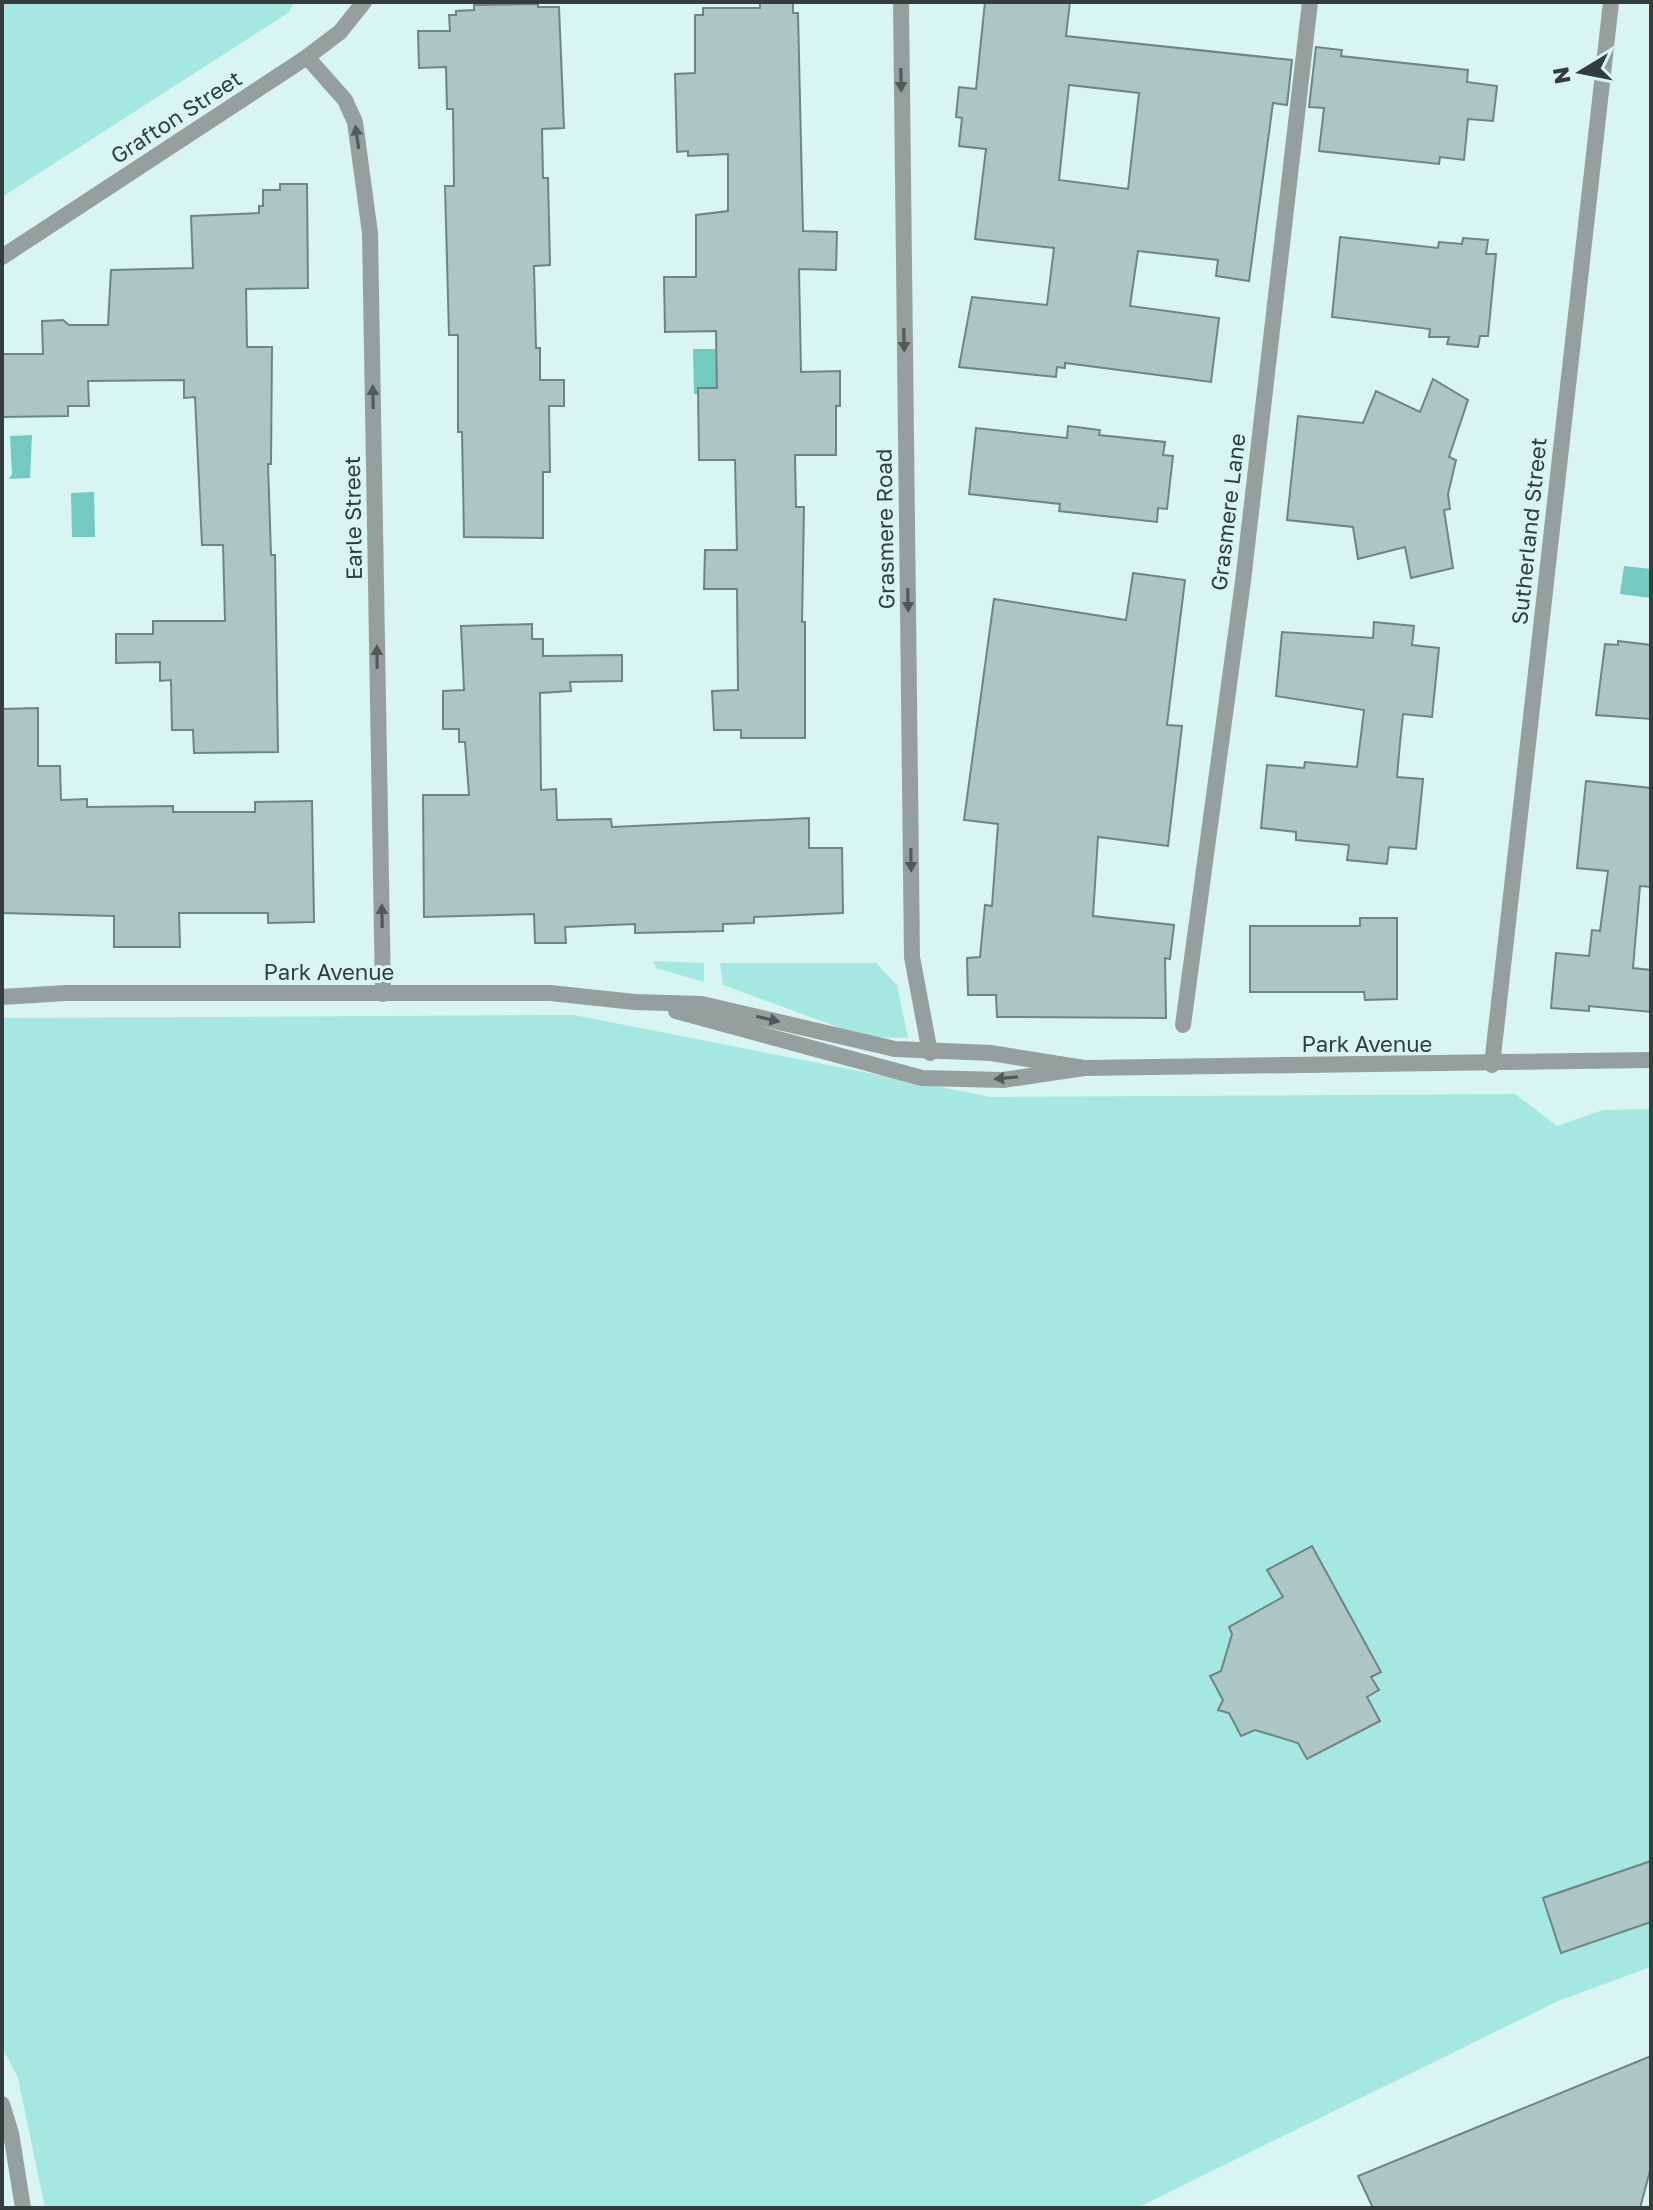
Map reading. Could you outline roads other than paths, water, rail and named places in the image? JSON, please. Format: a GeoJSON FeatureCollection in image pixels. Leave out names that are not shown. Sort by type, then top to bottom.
{"type":"FeatureCollection","features":[{"type":"Feature","properties":{"kind":"street","name":"Grafton Street"},"geometry":{"type":"LineString","coordinates":[[2,257],[307,57],[340,32],[364,2]]}},
{"type":"Feature","properties":{"kind":"street","name":"Grasmere Road"},"geometry":{"type":"LineString","coordinates":[[901,2],[912,957],[930,1053]]}},
{"type":"Feature","properties":{"kind":"street","name":"Grasmere Lane"},"geometry":{"type":"LineString","coordinates":[[1183,1025],[1243,581],[1310,2]]}},
{"type":"Feature","properties":{"kind":"street","name":"Sutherland Street"},"geometry":{"type":"LineString","coordinates":[[1492,1065],[1611,2]]}},
{"type":"Feature","properties":{"kind":"street","name":"Earle Street"},"geometry":{"type":"LineString","coordinates":[[307,57],[345,100],[355,122],[370,233],[383,994]]}},
{"type":"Feature","properties":{"kind":"street","name":"Park Avenue"},"geometry":{"type":"LineString","coordinates":[[2,994],[550,993],[635,1002],[702,1004],[895,1049],[930,1053],[991,1053],[1084,1068]]}},
{"type":"Feature","properties":{"kind":"street","name":"Park Avenue"},"geometry":{"type":"LineString","coordinates":[[635,1002],[706,1017],[922,1078],[1003,1080],[1084,1068],[1492,1065],[1651,1060]]}},
{"type":"Feature","properties":{"kind":"street"},"geometry":{"type":"LineString","coordinates":[[2,2104],[11,2133],[23,2208]]}}]}
